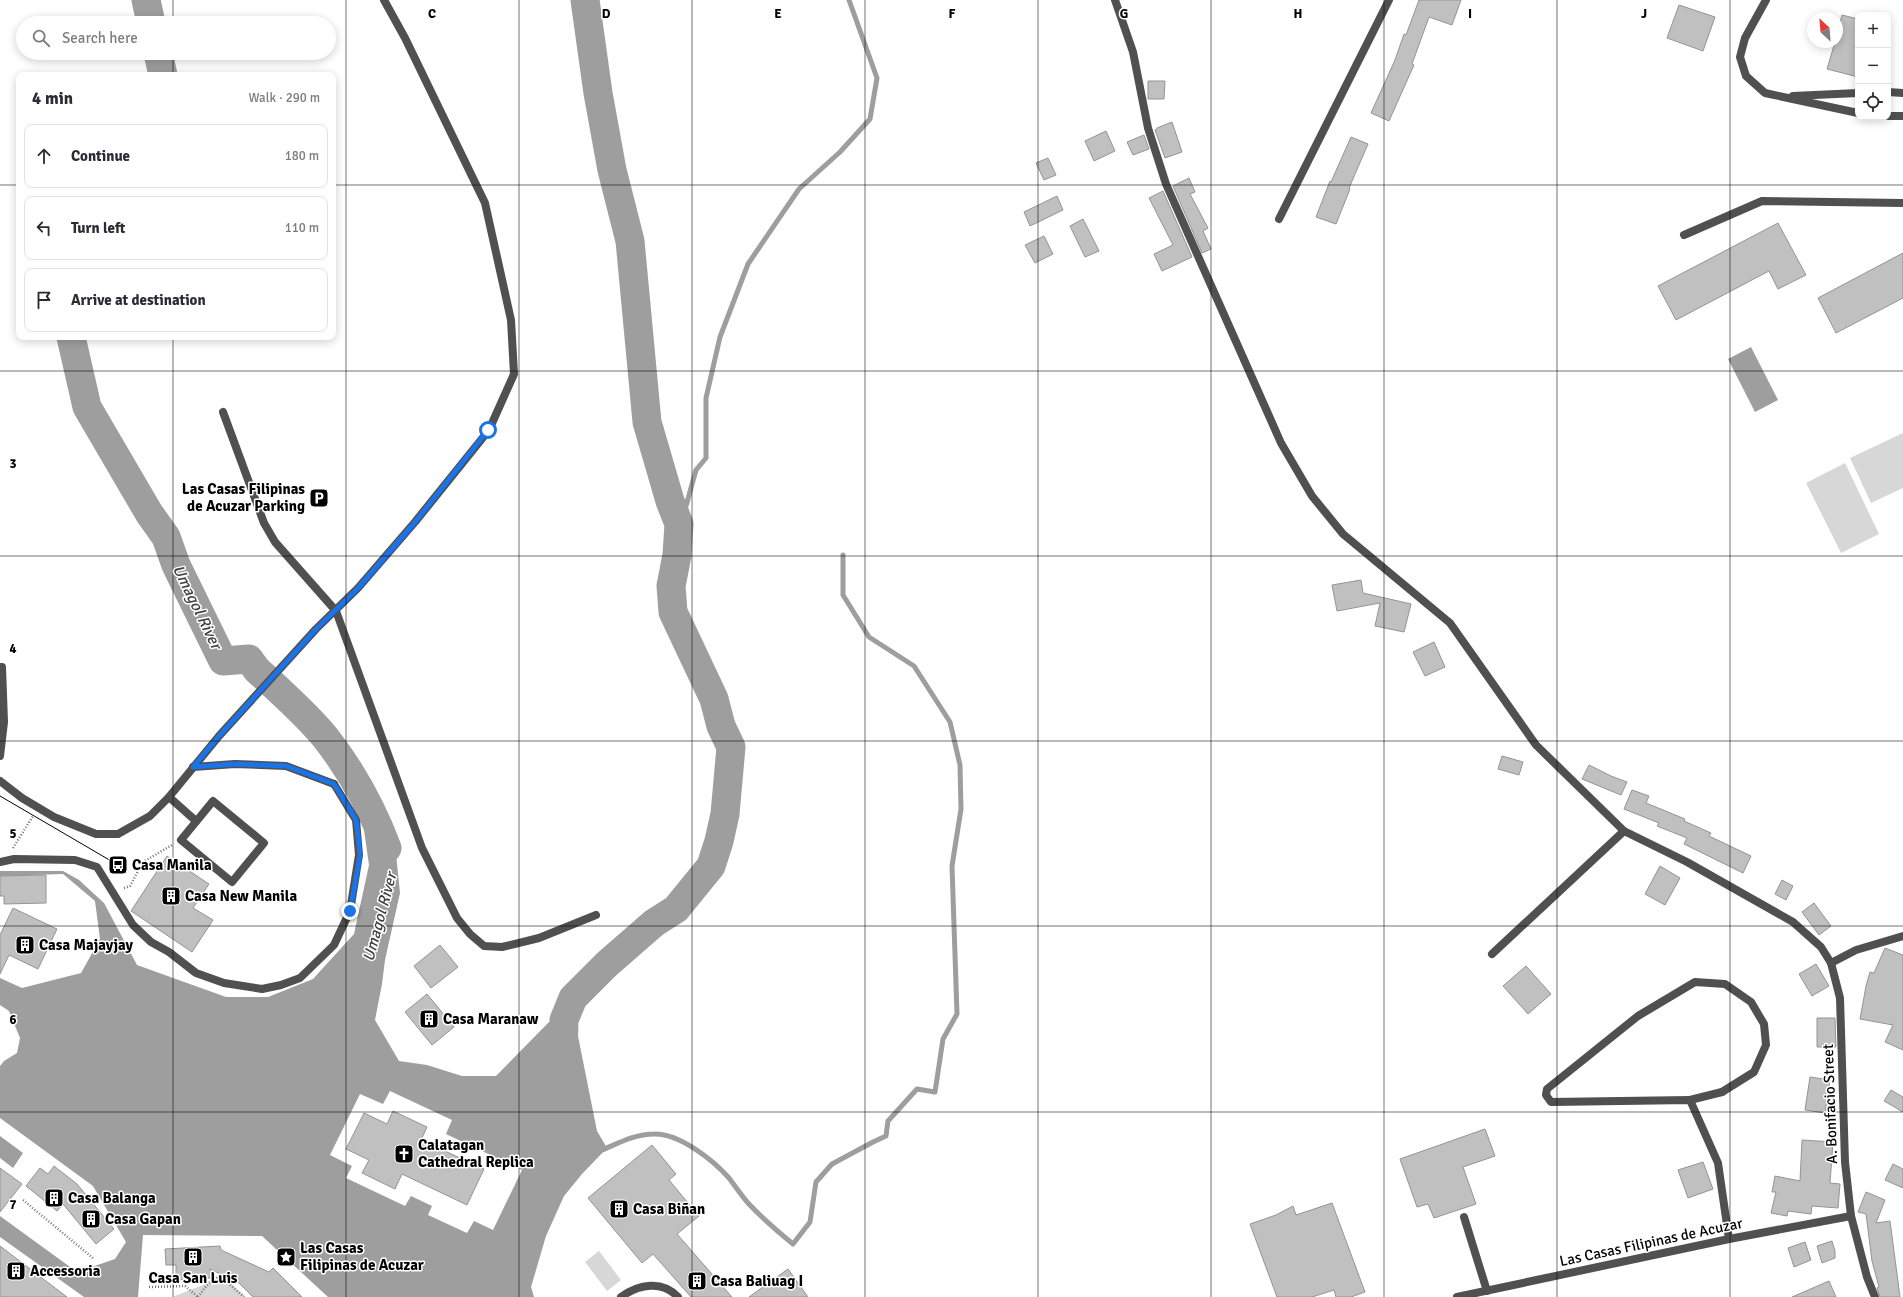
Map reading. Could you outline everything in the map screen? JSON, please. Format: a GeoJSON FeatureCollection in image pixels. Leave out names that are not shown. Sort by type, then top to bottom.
{"type":"FeatureCollection","features":[{"type":"Feature","properties":{"kind":"street"},"geometry":{"type":"LineString","coordinates":[[0,781],[54,817],[96,834],[118,834],[150,816],[169,797],[219,736],[316,629],[336,611],[415,522],[488,430],[514,374],[511,320],[485,203],[405,38],[384,0]]}},
{"type":"Feature","properties":{"kind":"street","name":"A. Bonifacio Street"},"geometry":{"type":"LineString","coordinates":[[1115,0],[1133,52],[1148,128],[1166,184],[1281,443],[1312,496],[1343,534],[1450,623],[1536,745],[1624,831],[1687,862],[1793,922],[1821,947],[1831,963],[1840,998],[1845,1162],[1851,1216],[1867,1277],[1875,1297]]}},
{"type":"Feature","properties":{"kind":"street"},"geometry":{"type":"LineString","coordinates":[[1766,0],[1745,38],[1740,57],[1746,76],[1765,93],[1855,112]]}},
{"type":"Feature","properties":{"kind":"street"},"geometry":{"type":"LineString","coordinates":[[1279,218],[1386,2]]}},
{"type":"Feature","properties":{"kind":"street"},"geometry":{"type":"LineString","coordinates":[[1891,92],[1903,93]]}},
{"type":"Feature","properties":{"kind":"street"},"geometry":{"type":"LineString","coordinates":[[1782,96],[1855,93]]}},
{"type":"Feature","properties":{"kind":"street"},"geometry":{"type":"LineString","coordinates":[[1891,116],[1903,116]]}},
{"type":"Feature","properties":{"kind":"street"},"geometry":{"type":"LineString","coordinates":[[1684,235],[1762,201],[1903,203]]}},
{"type":"Feature","properties":{"kind":"street"},"geometry":{"type":"LineString","coordinates":[[223,412],[264,523],[275,542],[336,611],[422,848],[457,918],[470,934],[484,946],[502,948],[539,938],[596,915]]}},
{"type":"Feature","properties":{"kind":"street"},"geometry":{"type":"LineString","coordinates":[[0,667],[2,667],[4,722],[0,756]]}},
{"type":"Feature","properties":{"kind":"street"},"geometry":{"type":"LineString","coordinates":[[0,862],[14,859],[74,860],[97,867],[133,924],[151,942],[169,952],[196,973],[224,983],[262,989],[281,985],[300,978],[334,945],[350,911],[360,855],[356,820],[334,784],[286,766],[235,764],[193,767]]}},
{"type":"Feature","properties":{"kind":"street"},"geometry":{"type":"LineString","coordinates":[[169,797],[196,821]]}},
{"type":"Feature","properties":{"kind":"street"},"geometry":{"type":"LineString","coordinates":[[213,801],[264,843],[232,882],[181,840],[196,821],[213,801]]}},
{"type":"Feature","properties":{"kind":"street"},"geometry":{"type":"LineString","coordinates":[[1492,954],[1624,831]]}},
{"type":"Feature","properties":{"kind":"street"},"geometry":{"type":"LineString","coordinates":[[1831,963],[1856,950],[1903,936]]}},
{"type":"Feature","properties":{"kind":"street"},"geometry":{"type":"LineString","coordinates":[[1695,982],[1725,984],[1751,1002],[1764,1024],[1766,1045],[1754,1072],[1722,1092],[1690,1100],[1551,1102],[1546,1095],[1547,1089],[1638,1016],[1695,982]]}},
{"type":"Feature","properties":{"kind":"street"},"geometry":{"type":"LineString","coordinates":[[1690,1100],[1718,1163],[1729,1239]]}},
{"type":"Feature","properties":{"kind":"street","name":"Las Casas Filipinas de Acuzar"},"geometry":{"type":"LineString","coordinates":[[1457,1297],[1729,1239],[1851,1216]]}},
{"type":"Feature","properties":{"kind":"street"},"geometry":{"type":"LineString","coordinates":[[1464,1217],[1487,1291]]}},
{"type":"Feature","properties":{"kind":"street"},"geometry":{"type":"LineString","coordinates":[[621,1297],[641,1286],[657,1285],[667,1288],[678,1297]]}},
{"type":"Feature","properties":{"kind":"path"},"geometry":{"type":"LineString","coordinates":[[14,859],[13,847],[38,807]]}},
{"type":"Feature","properties":{"kind":"path"},"geometry":{"type":"LineString","coordinates":[[130,886],[143,862],[181,840]]}},
{"type":"Feature","properties":{"kind":"path"},"geometry":{"type":"LineString","coordinates":[[23,1200],[94,1260]]}},
{"type":"Feature","properties":{"kind":"path"},"geometry":{"type":"LineString","coordinates":[[149,1287],[185,1286],[198,1297],[207,1285],[216,1278],[228,1283],[244,1297]]}},
{"type":"Feature","properties":{"kind":"shaded area"},"geometry":{"type":"Polygon","coordinates":[[[1903,433],[1903,488],[1871,503],[1850,458],[1903,433]]]}},
{"type":"Feature","properties":{"kind":"shaded area"},"geometry":{"type":"Polygon","coordinates":[[[1845,463],[1879,534],[1841,553],[1806,483],[1845,463]]]}},
{"type":"Feature","properties":{"kind":"shaded area"},"geometry":{"type":"Polygon","coordinates":[[[599,1251],[621,1280],[607,1291],[585,1262],[599,1251]]]}},
{"type":"Feature","properties":{"kind":"shaded area"},"geometry":{"type":"Polygon","coordinates":[[[216,1276],[227,1280],[246,1297],[172,1297],[203,1285],[216,1276]]]}},
{"type":"Feature","properties":{"kind":"water"},"geometry":{"type":"Polygon","coordinates":[[[1751,347],[1778,400],[1755,412],[1728,359],[1751,347]]]}},
{"type":"Feature","properties":{"kind":"water"},"geometry":{"type":"Polygon","coordinates":[[[376,809],[391,831],[395,844],[400,893],[385,960],[375,1020],[399,1061],[427,1065],[462,1076],[496,1076],[549,1022],[564,1020],[574,1016],[597,1131],[607,1148],[582,1174],[564,1196],[546,1236],[531,1287],[534,1297],[328,1297],[262,1236],[143,1235],[138,1297],[84,1297],[0,1237],[0,1216],[77,1272],[115,1259],[126,1242],[93,1186],[0,1118],[0,1066],[4,1061],[17,1053],[20,1038],[9,1011],[0,1005],[0,978],[22,988],[81,973],[100,939],[95,901],[63,874],[0,876],[0,871],[63,871],[79,880],[104,903],[137,965],[226,997],[268,997],[313,979],[354,934],[369,865],[362,816],[376,809]],[[390,1091],[383,1104],[360,1094],[330,1155],[352,1166],[346,1178],[405,1206],[411,1196],[432,1206],[428,1215],[467,1233],[474,1221],[493,1230],[522,1170],[446,1134],[452,1120],[390,1091]]]}},
{"type":"Feature","properties":{"kind":"water"},"geometry":{"type":"Polygon","coordinates":[[[0,1136],[23,1153],[13,1168],[0,1158],[0,1136]]]}},
{"type":"Feature","properties":{"kind":"building"},"geometry":{"type":"Polygon","coordinates":[[[1419,0],[1461,0],[1452,25],[1429,17],[1412,64],[1414,65],[1389,121],[1371,113],[1395,60],[1404,34],[1406,35],[1419,0]]]}},
{"type":"Feature","properties":{"kind":"building"},"geometry":{"type":"Polygon","coordinates":[[[1679,5],[1715,17],[1703,51],[1667,38],[1679,5]]]}},
{"type":"Feature","properties":{"kind":"building"},"geometry":{"type":"Polygon","coordinates":[[[1843,15],[1855,18],[1855,76],[1827,69],[1833,48],[1843,48],[1843,15]]]}},
{"type":"Feature","properties":{"kind":"building"},"geometry":{"type":"Polygon","coordinates":[[[1148,81],[1165,81],[1164,99],[1148,99],[1148,81]]]}},
{"type":"Feature","properties":{"kind":"building"},"geometry":{"type":"Polygon","coordinates":[[[1172,122],[1182,152],[1165,158],[1155,130],[1172,122]]]}},
{"type":"Feature","properties":{"kind":"building"},"geometry":{"type":"Polygon","coordinates":[[[1106,131],[1115,151],[1094,161],[1085,141],[1106,131]]]}},
{"type":"Feature","properties":{"kind":"building"},"geometry":{"type":"Polygon","coordinates":[[[1144,135],[1149,149],[1133,155],[1127,142],[1144,135]]]}},
{"type":"Feature","properties":{"kind":"building"},"geometry":{"type":"Polygon","coordinates":[[[1351,137],[1368,144],[1349,188],[1350,189],[1336,224],[1316,217],[1330,181],[1331,182],[1351,137]]]}},
{"type":"Feature","properties":{"kind":"building"},"geometry":{"type":"Polygon","coordinates":[[[1048,158],[1056,175],[1044,180],[1036,163],[1048,158]]]}},
{"type":"Feature","properties":{"kind":"building"},"geometry":{"type":"Polygon","coordinates":[[[1189,178],[1195,192],[1190,194],[1208,228],[1203,231],[1211,249],[1202,253],[1173,186],[1189,178]]]}},
{"type":"Feature","properties":{"kind":"building"},"geometry":{"type":"Polygon","coordinates":[[[1163,191],[1192,257],[1162,271],[1154,254],[1173,245],[1149,198],[1163,191]]]}},
{"type":"Feature","properties":{"kind":"building"},"geometry":{"type":"Polygon","coordinates":[[[1057,196],[1063,210],[1030,226],[1024,212],[1057,196]]]}},
{"type":"Feature","properties":{"kind":"building"},"geometry":{"type":"Polygon","coordinates":[[[1083,219],[1099,251],[1085,257],[1070,226],[1083,219]]]}},
{"type":"Feature","properties":{"kind":"building"},"geometry":{"type":"Polygon","coordinates":[[[1778,223],[1806,275],[1778,289],[1769,271],[1676,320],[1658,286],[1778,223]]]}},
{"type":"Feature","properties":{"kind":"building"},"geometry":{"type":"Polygon","coordinates":[[[1044,236],[1053,254],[1035,263],[1025,245],[1044,236]]]}},
{"type":"Feature","properties":{"kind":"building"},"geometry":{"type":"Polygon","coordinates":[[[1903,253],[1903,298],[1836,333],[1818,298],[1903,253]]]}},
{"type":"Feature","properties":{"kind":"building"},"geometry":{"type":"Polygon","coordinates":[[[1361,580],[1363,593],[1411,604],[1404,632],[1375,626],[1380,603],[1337,611],[1332,585],[1361,580]]]}},
{"type":"Feature","properties":{"kind":"building"},"geometry":{"type":"Polygon","coordinates":[[[1434,642],[1445,667],[1425,676],[1413,652],[1434,642]]]}},
{"type":"Feature","properties":{"kind":"building"},"geometry":{"type":"Polygon","coordinates":[[[1502,756],[1523,762],[1519,775],[1498,769],[1502,756]]]}},
{"type":"Feature","properties":{"kind":"building"},"geometry":{"type":"Polygon","coordinates":[[[1589,765],[1627,782],[1621,795],[1582,779],[1589,765]]]}},
{"type":"Feature","properties":{"kind":"building"},"geometry":{"type":"Polygon","coordinates":[[[1632,790],[1649,796],[1646,803],[1685,819],[1684,821],[1711,833],[1709,836],[1751,856],[1743,873],[1684,844],[1687,838],[1657,826],[1659,823],[1624,809],[1632,790]]]}},
{"type":"Feature","properties":{"kind":"building","name":"Casa New Manila"},"geometry":{"type":"Polygon","coordinates":[[[167,856],[209,884],[193,908],[213,920],[192,952],[131,911],[167,856]]]}},
{"type":"Feature","properties":{"kind":"building"},"geometry":{"type":"Polygon","coordinates":[[[1660,866],[1680,878],[1665,905],[1645,894],[1660,866]]]}},
{"type":"Feature","properties":{"kind":"building"},"geometry":{"type":"Polygon","coordinates":[[[46,875],[46,903],[4,904],[4,896],[0,896],[0,876],[46,875]]]}},
{"type":"Feature","properties":{"kind":"building"},"geometry":{"type":"Polygon","coordinates":[[[1782,880],[1793,886],[1786,900],[1775,894],[1782,880]]]}},
{"type":"Feature","properties":{"kind":"building"},"geometry":{"type":"Polygon","coordinates":[[[1814,903],[1831,926],[1819,935],[1802,912],[1814,903]]]}},
{"type":"Feature","properties":{"kind":"building","name":"Casa Majayjay"},"geometry":{"type":"Polygon","coordinates":[[[13,908],[57,929],[38,969],[9,955],[0,974],[0,935],[13,908]]]}},
{"type":"Feature","properties":{"kind":"building","name":"Casa Maranaw"},"geometry":{"type":"Polygon","coordinates":[[[440,945],[458,967],[431,988],[414,966],[440,945]]]}},
{"type":"Feature","properties":{"kind":"building"},"geometry":{"type":"Polygon","coordinates":[[[1885,948],[1903,955],[1903,1050],[1885,1042],[1893,1025],[1860,1019],[1870,972],[1874,973],[1885,948]]]}},
{"type":"Feature","properties":{"kind":"building"},"geometry":{"type":"Polygon","coordinates":[[[1816,964],[1829,986],[1812,996],[1799,974],[1816,964]]]}},
{"type":"Feature","properties":{"kind":"building"},"geometry":{"type":"Polygon","coordinates":[[[1526,966],[1551,994],[1528,1014],[1503,986],[1526,966]]]}},
{"type":"Feature","properties":{"kind":"building","name":"Casa Maranaw"},"geometry":{"type":"Polygon","coordinates":[[[427,994],[454,1027],[432,1045],[405,1012],[427,994]]]}},
{"type":"Feature","properties":{"kind":"building"},"geometry":{"type":"Polygon","coordinates":[[[1817,1018],[1835,1018],[1836,1047],[1817,1047],[1817,1018]]]}},
{"type":"Feature","properties":{"kind":"building"},"geometry":{"type":"Polygon","coordinates":[[[1810,1077],[1830,1080],[1825,1113],[1805,1110],[1810,1077]]]}},
{"type":"Feature","properties":{"kind":"building"},"geometry":{"type":"Polygon","coordinates":[[[1891,1090],[1903,1097],[1903,1112],[1884,1101],[1891,1090]]]}},
{"type":"Feature","properties":{"kind":"building","name":"Calatagan Cathedral Replica"},"geometry":{"type":"Polygon","coordinates":[[[393,1111],[427,1127],[421,1140],[484,1169],[467,1205],[402,1174],[395,1189],[362,1173],[369,1160],[346,1149],[364,1113],[387,1124],[393,1111]]]}},
{"type":"Feature","properties":{"kind":"building"},"geometry":{"type":"Polygon","coordinates":[[[1485,1129],[1495,1156],[1463,1167],[1476,1204],[1434,1218],[1428,1204],[1417,1207],[1400,1159],[1485,1129]]]}},
{"type":"Feature","properties":{"kind":"building"},"geometry":{"type":"Polygon","coordinates":[[[1802,1140],[1833,1142],[1830,1183],[1840,1184],[1838,1208],[1812,1206],[1811,1214],[1788,1211],[1787,1216],[1771,1213],[1776,1192],[1772,1192],[1775,1176],[1800,1181],[1802,1140]]]}},
{"type":"Feature","properties":{"kind":"building","name":"Casa Biñan"},"geometry":{"type":"Polygon","coordinates":[[[652,1145],[676,1174],[669,1180],[699,1216],[677,1234],[732,1297],[691,1297],[653,1254],[642,1263],[588,1198],[652,1145]]]}},
{"type":"Feature","properties":{"kind":"building"},"geometry":{"type":"Polygon","coordinates":[[[1703,1162],[1713,1189],[1688,1198],[1678,1170],[1703,1162]]]}},
{"type":"Feature","properties":{"kind":"building"},"geometry":{"type":"Polygon","coordinates":[[[1893,1164],[1903,1169],[1903,1188],[1885,1180],[1893,1164]]]}},
{"type":"Feature","properties":{"kind":"building"},"geometry":{"type":"Polygon","coordinates":[[[54,1166],[77,1184],[114,1229],[96,1244],[63,1204],[57,1211],[26,1186],[40,1168],[48,1174],[54,1166]]]}},
{"type":"Feature","properties":{"kind":"building"},"geometry":{"type":"Polygon","coordinates":[[[0,1168],[22,1184],[0,1212],[0,1168]]]}},
{"type":"Feature","properties":{"kind":"building"},"geometry":{"type":"Polygon","coordinates":[[[1866,1192],[1885,1200],[1876,1223],[1890,1221],[1900,1297],[1880,1297],[1877,1288],[1879,1287],[1872,1261],[1866,1214],[1858,1212],[1866,1192]]]}},
{"type":"Feature","properties":{"kind":"building"},"geometry":{"type":"Polygon","coordinates":[[[1332,1203],[1365,1292],[1351,1297],[1336,1297],[1334,1290],[1312,1297],[1277,1297],[1250,1224],[1276,1215],[1293,1206],[1296,1215],[1332,1203]]]}},
{"type":"Feature","properties":{"kind":"building"},"geometry":{"type":"Polygon","coordinates":[[[1832,1241],[1835,1251],[1835,1258],[1822,1263],[1817,1246],[1832,1241]]]}},
{"type":"Feature","properties":{"kind":"building"},"geometry":{"type":"Polygon","coordinates":[[[1805,1242],[1811,1260],[1794,1267],[1788,1248],[1805,1242]]]}},
{"type":"Feature","properties":{"kind":"building","name":"Accessoria"},"geometry":{"type":"Polygon","coordinates":[[[0,1246],[67,1297],[0,1297],[0,1246]]]}},
{"type":"Feature","properties":{"kind":"building"},"geometry":{"type":"Polygon","coordinates":[[[220,1246],[221,1250],[269,1272],[273,1268],[302,1297],[253,1297],[239,1283],[210,1269],[211,1278],[176,1280],[176,1265],[166,1265],[165,1249],[220,1246]]]}},
{"type":"Feature","properties":{"kind":"building"},"geometry":{"type":"Polygon","coordinates":[[[788,1269],[808,1297],[749,1297],[788,1269]]]}},
{"type":"Feature","properties":{"kind":"building"},"geometry":{"type":"Polygon","coordinates":[[[1829,1281],[1836,1297],[1792,1297],[1829,1281]]]}},
{"type":"Feature","properties":{"kind":"waterway","name":"Umagol River"},"geometry":{"type":"LineString","coordinates":[[146,0],[149,16]]}},
{"type":"Feature","properties":{"kind":"waterway"},"geometry":{"type":"LineString","coordinates":[[563,1059],[564,1020],[573,998],[607,964],[654,923],[676,909],[711,866],[719,841],[725,814],[731,747],[721,726],[714,699],[673,612],[671,586],[677,555],[679,524],[670,501],[647,422],[630,241],[612,170],[598,93],[585,0]]}},
{"type":"Feature","properties":{"kind":"waterway"},"geometry":{"type":"LineString","coordinates":[[679,524],[686,506],[696,470],[706,458],[706,398],[720,337],[748,264],[799,189],[840,152],[870,119],[877,78],[849,0]]}},
{"type":"Feature","properties":{"kind":"waterway","name":"Umagol River"},"geometry":{"type":"LineString","coordinates":[[160,60],[162,72]]}},
{"type":"Feature","properties":{"kind":"waterway","name":"Umagol River"},"geometry":{"type":"LineString","coordinates":[[72,340],[87,407],[149,513],[166,537],[176,565],[223,661],[249,659],[257,670],[292,702],[325,737],[344,763],[368,804],[387,848]]}},
{"type":"Feature","properties":{"kind":"waterway"},"geometry":{"type":"LineString","coordinates":[[602,1150],[627,1139],[647,1134],[664,1135],[674,1138],[695,1149],[714,1163],[729,1178],[753,1209],[793,1244],[810,1222],[816,1182],[832,1164],[886,1136],[888,1121],[917,1089],[935,1092],[943,1039],[957,1014],[952,866],[961,809],[960,765],[950,722],[914,666],[869,637],[843,595],[843,555]]}},
{"type":"Feature","properties":{"kind":"tram line"},"geometry":{"type":"LineString","coordinates":[[0,796],[118,865]]}},
{"type":"Feature","properties":{"kind":"place","name":"Las Casas Filipinas de Acuzar Parking"},"geometry":{"type":"Point","coordinates":[319,498]}},
{"type":"Feature","properties":{"kind":"place","name":"Casa Manila"},"geometry":{"type":"Point","coordinates":[118,865]}},
{"type":"Feature","properties":{"kind":"place","name":"Casa New Manila"},"geometry":{"type":"Point","coordinates":[171,896]}},
{"type":"Feature","properties":{"kind":"place","name":"Casa Majayjay"},"geometry":{"type":"Point","coordinates":[25,945]}},
{"type":"Feature","properties":{"kind":"place","name":"Casa Maranaw"},"geometry":{"type":"Point","coordinates":[429,1019]}},
{"type":"Feature","properties":{"kind":"place","name":"Calatagan Cathedral Replica"},"geometry":{"type":"Point","coordinates":[404,1154]}},
{"type":"Feature","properties":{"kind":"place","name":"Casa Balanga"},"geometry":{"type":"Point","coordinates":[54,1198]}},
{"type":"Feature","properties":{"kind":"place","name":"Casa Biñan"},"geometry":{"type":"Point","coordinates":[619,1209]}},
{"type":"Feature","properties":{"kind":"place","name":"Casa Gapan"},"geometry":{"type":"Point","coordinates":[91,1219]}},
{"type":"Feature","properties":{"kind":"place","name":"Casa San Luis"},"geometry":{"type":"Point","coordinates":[193,1257]}},
{"type":"Feature","properties":{"kind":"place","name":"Las Casas Filipinas de Acuzar"},"geometry":{"type":"Point","coordinates":[286,1257]}},
{"type":"Feature","properties":{"kind":"place","name":"Accessoria"},"geometry":{"type":"Point","coordinates":[16,1271]}},
{"type":"Feature","properties":{"kind":"place","name":"Casa Baliuag I"},"geometry":{"type":"Point","coordinates":[697,1281]}},
{"type":"Feature","properties":{"kind":"route"},"geometry":{"type":"LineString","coordinates":[[350,911],[360,855],[356,820],[334,784],[286,766],[235,764],[193,767],[219,736],[316,629],[358,588],[415,522],[488,430]]}}]}
